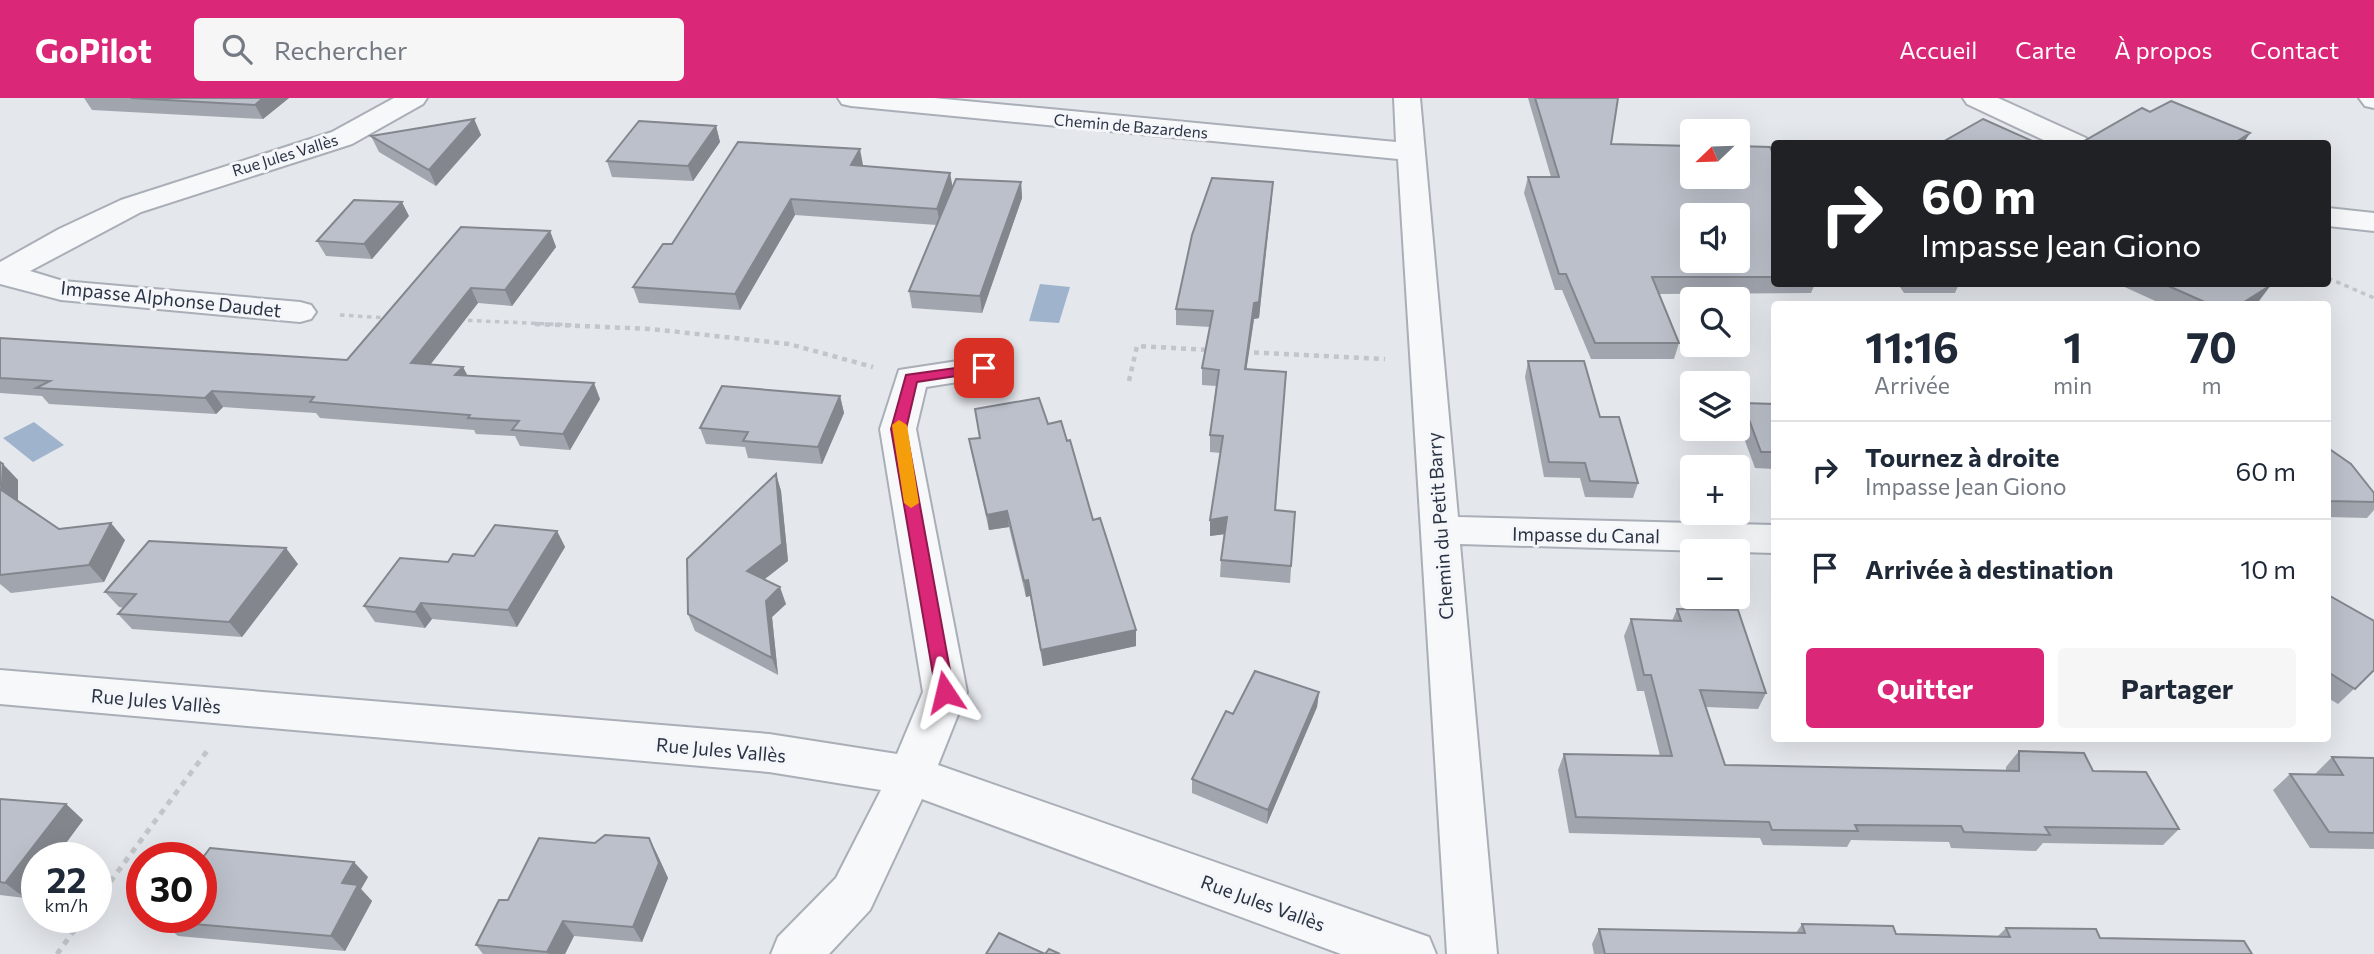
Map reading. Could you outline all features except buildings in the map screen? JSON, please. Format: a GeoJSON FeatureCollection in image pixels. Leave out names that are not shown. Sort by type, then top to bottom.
{"type":"FeatureCollection","features":[{"type":"Feature","properties":{"kind":"street","name":"Rue Jules Vallès"},"geometry":{"type":"LineString","coordinates":[[1,274],[70,235],[131,206],[342,138],[414,98]]}},
{"type":"Feature","properties":{"kind":"street","name":"Chemin de Bazardens"},"geometry":{"type":"LineString","coordinates":[[851,98],[964,104],[1412,152]]}},
{"type":"Feature","properties":{"kind":"street","name":"Chemin du Petit Barry"},"geometry":{"type":"LineString","coordinates":[[1406,98],[1472,954]]}},
{"type":"Feature","properties":{"kind":"street"},"geometry":{"type":"LineString","coordinates":[[1976,98],[2067,140]]}},
{"type":"Feature","properties":{"kind":"street"},"geometry":{"type":"LineString","coordinates":[[2331,217],[2374,222]]}},
{"type":"Feature","properties":{"kind":"street","name":"Impasse Alphonse Daudet"},"geometry":{"type":"LineString","coordinates":[[1,274],[61,290],[300,312]]}},
{"type":"Feature","properties":{"kind":"street"},"geometry":{"type":"LineString","coordinates":[[796,954],[853,894],[911,775],[945,692],[898,429],[911,378],[984,368]]}},
{"type":"Feature","properties":{"kind":"street","name":"Impasse du Canal"},"geometry":{"type":"LineString","coordinates":[[1440,530],[1471,533],[1771,539]]}},
{"type":"Feature","properties":{"kind":"street","name":"Rue Jules Vallès"},"geometry":{"type":"LineString","coordinates":[[0,687],[769,753],[911,775],[1317,923],[1411,954]]}},
{"type":"Feature","properties":{"kind":"path"},"geometry":{"type":"LineString","coordinates":[[2331,279],[2374,298]]}},
{"type":"Feature","properties":{"kind":"path"},"geometry":{"type":"LineString","coordinates":[[300,312],[399,318]]}},
{"type":"Feature","properties":{"kind":"path"},"geometry":{"type":"LineString","coordinates":[[451,320],[651,329],[789,344],[911,378]]}},
{"type":"Feature","properties":{"kind":"path"},"geometry":{"type":"LineString","coordinates":[[1129,381],[1137,346],[1219,350]]}},
{"type":"Feature","properties":{"kind":"path"},"geometry":{"type":"LineString","coordinates":[[1233,351],[1428,360]]}},
{"type":"Feature","properties":{"kind":"path"},"geometry":{"type":"LineString","coordinates":[[112,879],[238,709]]}},
{"type":"Feature","properties":{"kind":"path"},"geometry":{"type":"LineString","coordinates":[[57,954],[72,933]]}},
{"type":"Feature","properties":{"kind":"water"},"geometry":{"type":"Polygon","coordinates":[[[1040,284],[1070,287],[1059,323],[1029,321],[1040,284]]]}},
{"type":"Feature","properties":{"kind":"water"},"geometry":{"type":"Polygon","coordinates":[[[34,422],[64,445],[33,462],[3,438],[34,422]]]}},
{"type":"Feature","properties":{"kind":"slow traffic"},"geometry":{"type":"LineString","coordinates":[[899,425],[911,503]]}},
{"type":"Feature","properties":{"kind":"route"},"geometry":{"type":"LineString","coordinates":[[945,692],[898,429],[911,378],[984,368]]}}]}
